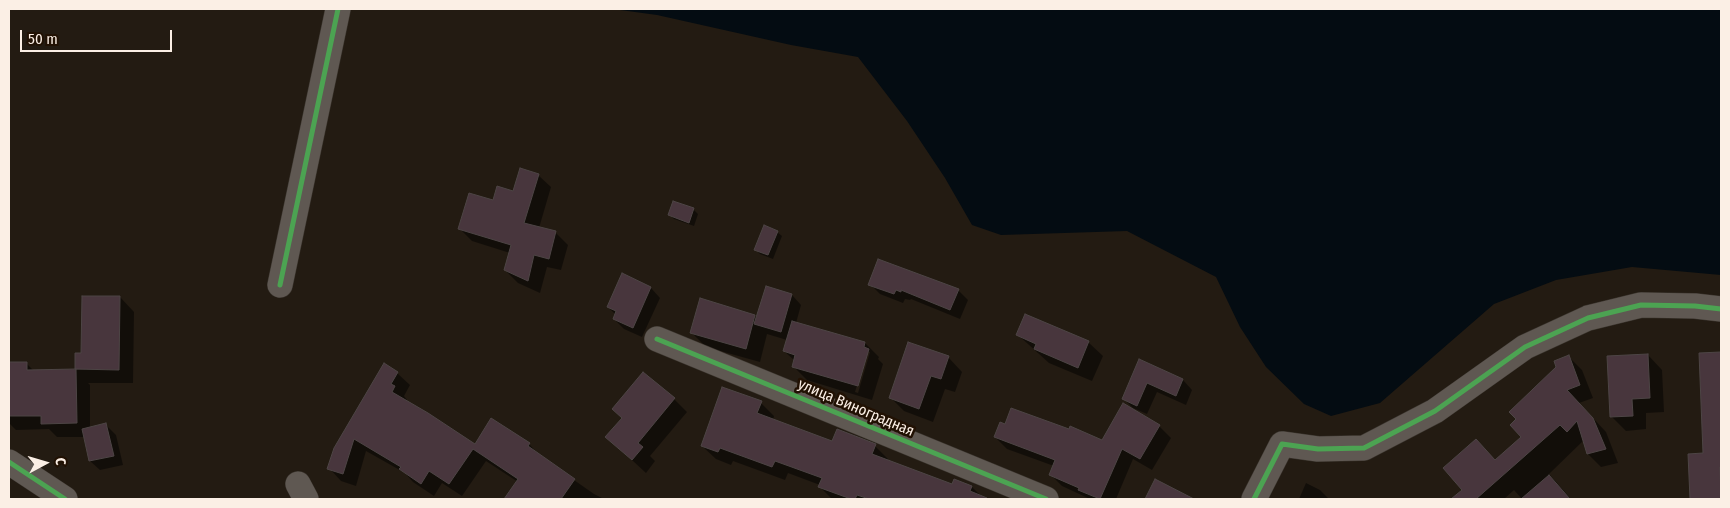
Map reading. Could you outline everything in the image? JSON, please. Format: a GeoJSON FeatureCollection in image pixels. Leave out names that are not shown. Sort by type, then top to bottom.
{"type":"FeatureCollection","features":[{"type":"Feature","properties":{"kind":"street"},"geometry":{"type":"LineString","coordinates":[[280,285],[338,9]]}},
{"type":"Feature","properties":{"kind":"street"},"geometry":{"type":"LineString","coordinates":[[1254,499],[1282,444],[1318,449],[1364,448],[1435,411],[1525,347],[1588,318],[1641,304],[1721,309]]}},
{"type":"Feature","properties":{"kind":"street","name":"улица Виноградная"},"geometry":{"type":"LineString","coordinates":[[658,339],[994,490],[1046,499]]}},
{"type":"Feature","properties":{"kind":"street"},"geometry":{"type":"LineString","coordinates":[[9,462],[65,499]]}},
{"type":"Feature","properties":{"kind":"shaded area"},"geometry":{"type":"Polygon","coordinates":[[[613,9],[1721,9],[1721,275],[1632,267],[1556,280],[1494,304],[1380,403],[1331,416],[1304,404],[1266,367],[1240,327],[1216,277],[1127,231],[1001,235],[972,225],[945,178],[907,121],[858,57],[791,45],[657,15],[613,9]]]}},
{"type":"Feature","properties":{"kind":"building"},"geometry":{"type":"Polygon","coordinates":[[[520,168],[539,174],[524,223],[556,231],[549,259],[534,255],[528,281],[504,270],[511,245],[458,229],[469,193],[493,200],[497,186],[513,191],[520,168]]]}},
{"type":"Feature","properties":{"kind":"building"},"geometry":{"type":"Polygon","coordinates":[[[673,201],[694,208],[689,223],[668,215],[673,201]]]}},
{"type":"Feature","properties":{"kind":"building"},"geometry":{"type":"Polygon","coordinates":[[[764,225],[778,231],[768,255],[754,250],[764,225]]]}},
{"type":"Feature","properties":{"kind":"building"},"geometry":{"type":"Polygon","coordinates":[[[878,259],[959,289],[950,310],[901,290],[901,292],[896,290],[894,294],[868,285],[878,259]]]}},
{"type":"Feature","properties":{"kind":"building"},"geometry":{"type":"Polygon","coordinates":[[[622,273],[651,287],[633,328],[613,319],[616,311],[607,307],[622,273]]]}},
{"type":"Feature","properties":{"kind":"building"},"geometry":{"type":"Polygon","coordinates":[[[766,286],[792,294],[781,332],[754,324],[766,286]]]}},
{"type":"Feature","properties":{"kind":"building"},"geometry":{"type":"Polygon","coordinates":[[[82,296],[120,296],[119,370],[75,369],[75,353],[81,353],[82,296]]]}},
{"type":"Feature","properties":{"kind":"building"},"geometry":{"type":"Polygon","coordinates":[[[700,298],[755,315],[746,349],[690,333],[700,298]]]}},
{"type":"Feature","properties":{"kind":"building"},"geometry":{"type":"Polygon","coordinates":[[[1025,314],[1089,341],[1078,368],[1034,349],[1036,344],[1016,335],[1025,314]]]}},
{"type":"Feature","properties":{"kind":"building"},"geometry":{"type":"Polygon","coordinates":[[[792,321],[865,342],[864,347],[869,349],[858,386],[792,367],[795,355],[783,351],[792,321]]]}},
{"type":"Feature","properties":{"kind":"building"},"geometry":{"type":"Polygon","coordinates":[[[908,342],[949,356],[941,379],[931,376],[919,409],[889,398],[908,342]]]}},
{"type":"Feature","properties":{"kind":"building"},"geometry":{"type":"Polygon","coordinates":[[[1721,352],[1721,499],[1690,499],[1688,454],[1703,453],[1699,353],[1721,352]]]}},
{"type":"Feature","properties":{"kind":"building"},"geometry":{"type":"Polygon","coordinates":[[[1648,354],[1650,398],[1632,399],[1633,416],[1610,417],[1607,356],[1648,354]]]}},
{"type":"Feature","properties":{"kind":"building"},"geometry":{"type":"Polygon","coordinates":[[[1569,355],[1580,385],[1567,390],[1593,418],[1606,449],[1587,454],[1577,421],[1567,432],[1560,425],[1476,499],[1451,499],[1462,490],[1443,468],[1476,439],[1495,460],[1521,437],[1510,425],[1516,419],[1509,412],[1556,367],[1554,361],[1569,355]]]}},
{"type":"Feature","properties":{"kind":"building"},"geometry":{"type":"Polygon","coordinates":[[[1139,359],[1183,379],[1176,396],[1147,383],[1137,406],[1122,399],[1139,359]]]}},
{"type":"Feature","properties":{"kind":"building"},"geometry":{"type":"Polygon","coordinates":[[[9,362],[27,362],[27,370],[76,369],[77,423],[41,424],[41,416],[9,416],[9,362]]]}},
{"type":"Feature","properties":{"kind":"building"},"geometry":{"type":"Polygon","coordinates":[[[384,363],[398,372],[391,384],[395,386],[392,392],[475,444],[491,418],[530,443],[528,446],[575,479],[561,499],[504,499],[518,479],[473,449],[449,484],[429,471],[421,484],[399,469],[401,467],[354,439],[343,474],[327,469],[334,448],[384,363]]]}},
{"type":"Feature","properties":{"kind":"building"},"geometry":{"type":"Polygon","coordinates":[[[643,372],[675,398],[638,443],[643,447],[632,460],[605,437],[622,418],[612,409],[643,372]]]}},
{"type":"Feature","properties":{"kind":"building"},"geometry":{"type":"Polygon","coordinates":[[[722,387],[762,401],[757,413],[832,441],[837,429],[876,444],[872,454],[952,484],[954,479],[972,486],[970,491],[987,499],[869,499],[857,495],[855,499],[851,499],[818,487],[822,478],[775,461],[772,467],[720,448],[718,452],[701,446],[722,387]]]}},
{"type":"Feature","properties":{"kind":"building"},"geometry":{"type":"Polygon","coordinates":[[[1123,403],[1160,425],[1140,459],[1122,449],[1100,499],[1049,475],[1055,460],[994,437],[1000,422],[1005,424],[1011,408],[1069,429],[1070,426],[1102,440],[1123,403]]]}},
{"type":"Feature","properties":{"kind":"building"},"geometry":{"type":"Polygon","coordinates":[[[106,423],[114,456],[89,461],[82,429],[106,423]]]}},
{"type":"Feature","properties":{"kind":"building"},"geometry":{"type":"Polygon","coordinates":[[[1549,475],[1570,499],[1521,499],[1549,475]]]}},
{"type":"Feature","properties":{"kind":"building"},"geometry":{"type":"Polygon","coordinates":[[[1155,479],[1194,499],[1145,499],[1155,479]]]}},
{"type":"Feature","properties":{"kind":"cycle path"},"geometry":{"type":"LineString","coordinates":[[280,285],[338,9]]}},
{"type":"Feature","properties":{"kind":"cycle path"},"geometry":{"type":"LineString","coordinates":[[1254,499],[1282,444],[1318,449],[1364,448],[1435,411],[1525,347],[1588,318],[1641,305],[1695,306],[1721,309]]}},
{"type":"Feature","properties":{"kind":"cycle path"},"geometry":{"type":"LineString","coordinates":[[657,339],[1046,499]]}},
{"type":"Feature","properties":{"kind":"cycle path"},"geometry":{"type":"LineString","coordinates":[[9,462],[65,499]]}}]}
